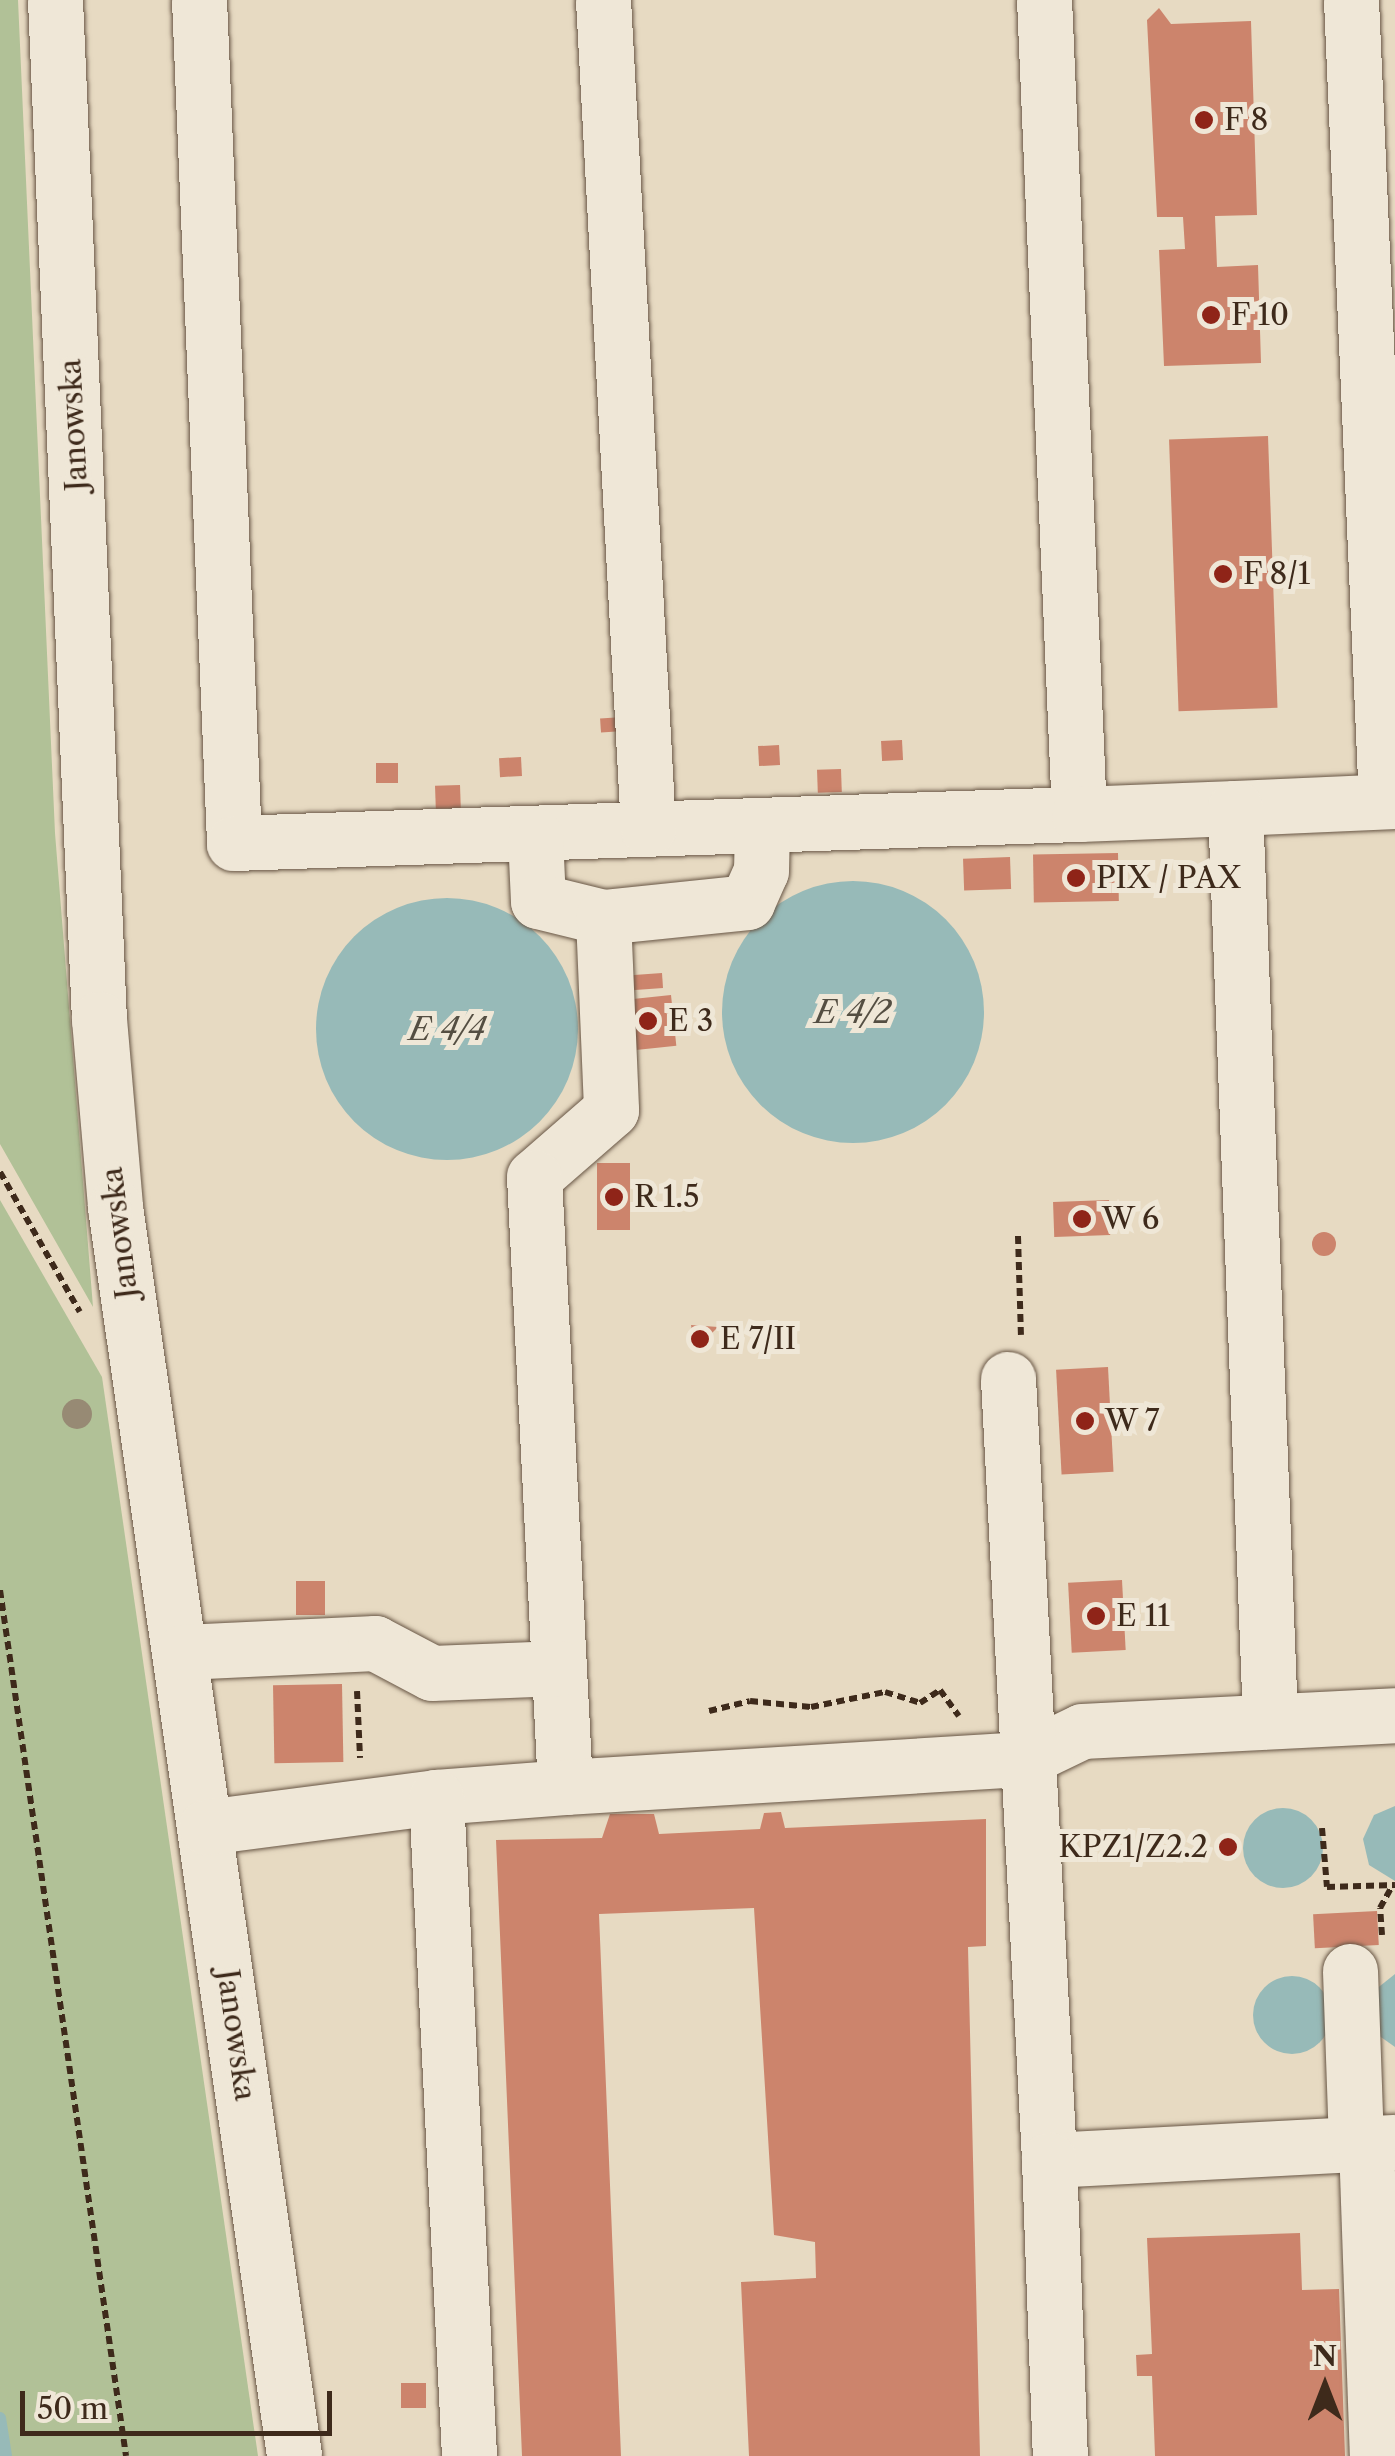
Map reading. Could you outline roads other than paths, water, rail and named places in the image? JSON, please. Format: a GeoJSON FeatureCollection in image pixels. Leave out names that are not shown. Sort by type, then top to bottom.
{"type":"FeatureCollection","features":[{"type":"Feature","properties":{"kind":"street","name":"Janowska"},"geometry":{"type":"LineString","coordinates":[[55,0],[99,1018],[116,1207],[183,1652],[294,2456]]}},
{"type":"Feature","properties":{"kind":"street"},"geometry":{"type":"LineString","coordinates":[[199,0],[234,843],[1391,801],[1351,0]]}},
{"type":"Feature","properties":{"kind":"street"},"geometry":{"type":"LineString","coordinates":[[602,0],[648,829]]}},
{"type":"Feature","properties":{"kind":"street"},"geometry":{"type":"LineString","coordinates":[[1044,0],[1080,814]]}},
{"type":"Feature","properties":{"kind":"street"},"geometry":{"type":"LineString","coordinates":[[1235,808],[1270,1721]]}},
{"type":"Feature","properties":{"kind":"street"},"geometry":{"type":"LineString","coordinates":[[535,834],[538,901],[603,917],[748,902],[762,871],[762,826]]}},
{"type":"Feature","properties":{"kind":"street"},"geometry":{"type":"LineString","coordinates":[[565,1787],[534,1178],[611,1110],[603,917]]}},
{"type":"Feature","properties":{"kind":"street"},"geometry":{"type":"LineString","coordinates":[[1008,1380],[1024,1758],[1049,2160],[1060,2456]]}},
{"type":"Feature","properties":{"kind":"street"},"geometry":{"type":"LineString","coordinates":[[183,1652],[374,1642],[432,1673],[560,1668]]}},
{"type":"Feature","properties":{"kind":"street"},"geometry":{"type":"LineString","coordinates":[[206,1827],[436,1797],[1024,1758],[1082,1731],[1395,1714]]}},
{"type":"Feature","properties":{"kind":"street"},"geometry":{"type":"LineString","coordinates":[[436,1797],[470,2456]]}},
{"type":"Feature","properties":{"kind":"street"},"geometry":{"type":"LineString","coordinates":[[1366,1957],[1384,2361],[1378,2456]]}},
{"type":"Feature","properties":{"kind":"street"},"geometry":{"type":"LineString","coordinates":[[1049,2160],[1372,2144]]}},
{"type":"Feature","properties":{"kind":"water","name":"E 4/2"},"geometry":{"type":"Polygon","coordinates":[[[853,881],[903,891],[926,903],[945,920],[962,939],[974,962],[984,1012],[974,1062],[962,1085],[945,1104],[926,1121],[903,1133],[853,1143],[803,1133],[780,1121],[761,1104],[744,1085],[732,1062],[722,1012],[732,962],[744,939],[761,920],[780,903],[803,891],[853,881]]]}},
{"type":"Feature","properties":{"kind":"water","name":"E 4/4"},"geometry":{"type":"Polygon","coordinates":[[[447,898],[497,908],[540,936],[568,979],[578,1029],[568,1079],[540,1122],[497,1150],[447,1160],[397,1150],[354,1122],[326,1079],[316,1029],[326,979],[354,936],[397,908],[447,898]]]}},
{"type":"Feature","properties":{"kind":"water"},"geometry":{"type":"Polygon","coordinates":[[[1395,1806],[1395,1881],[1369,1865],[1363,1839],[1374,1815],[1395,1806]]]}},
{"type":"Feature","properties":{"kind":"water"},"geometry":{"type":"Polygon","coordinates":[[[1283,1808],[1298,1811],[1311,1820],[1320,1833],[1320,1863],[1311,1876],[1298,1885],[1283,1888],[1268,1885],[1255,1876],[1246,1863],[1243,1848],[1246,1833],[1255,1820],[1268,1811],[1283,1808]]]}},
{"type":"Feature","properties":{"kind":"water"},"geometry":{"type":"Polygon","coordinates":[[[1395,1974],[1395,2047],[1378,2035],[1375,1990],[1395,1974]]]}},
{"type":"Feature","properties":{"kind":"water"},"geometry":{"type":"Polygon","coordinates":[[[1292,1976],[1307,1979],[1319,1988],[1328,2000],[1328,2030],[1319,2042],[1307,2051],[1292,2054],[1277,2051],[1265,2042],[1256,2030],[1253,2015],[1256,2000],[1265,1988],[1277,1979],[1292,1976]]]}},
{"type":"Feature","properties":{"kind":"waterway"},"geometry":{"type":"LineString","coordinates":[[0,2418],[6,2456]]}},
{"type":"Feature","properties":{"kind":"place","name":"F 8"},"geometry":{"type":"Point","coordinates":[1204,120]}},
{"type":"Feature","properties":{"kind":"place","name":"F 10"},"geometry":{"type":"Point","coordinates":[1211,315]}},
{"type":"Feature","properties":{"kind":"place","name":"F 8/1"},"geometry":{"type":"Point","coordinates":[1223,574]}},
{"type":"Feature","properties":{"kind":"place","name":"PIX / PAX"},"geometry":{"type":"Point","coordinates":[1076,878]}},
{"type":"Feature","properties":{"kind":"place","name":"E 3"},"geometry":{"type":"Point","coordinates":[648,1021]}},
{"type":"Feature","properties":{"kind":"place","name":"R 1.5"},"geometry":{"type":"Point","coordinates":[614,1197]}},
{"type":"Feature","properties":{"kind":"place","name":"W 6"},"geometry":{"type":"Point","coordinates":[1082,1219]}},
{"type":"Feature","properties":{"kind":"place","name":"E 7/II"},"geometry":{"type":"Point","coordinates":[700,1339]}},
{"type":"Feature","properties":{"kind":"place","name":"W 7"},"geometry":{"type":"Point","coordinates":[1085,1421]}},
{"type":"Feature","properties":{"kind":"place","name":"E 11"},"geometry":{"type":"Point","coordinates":[1096,1616]}},
{"type":"Feature","properties":{"kind":"place","name":"KPZ1/Z2.2"},"geometry":{"type":"Point","coordinates":[1228,1847]}}]}
